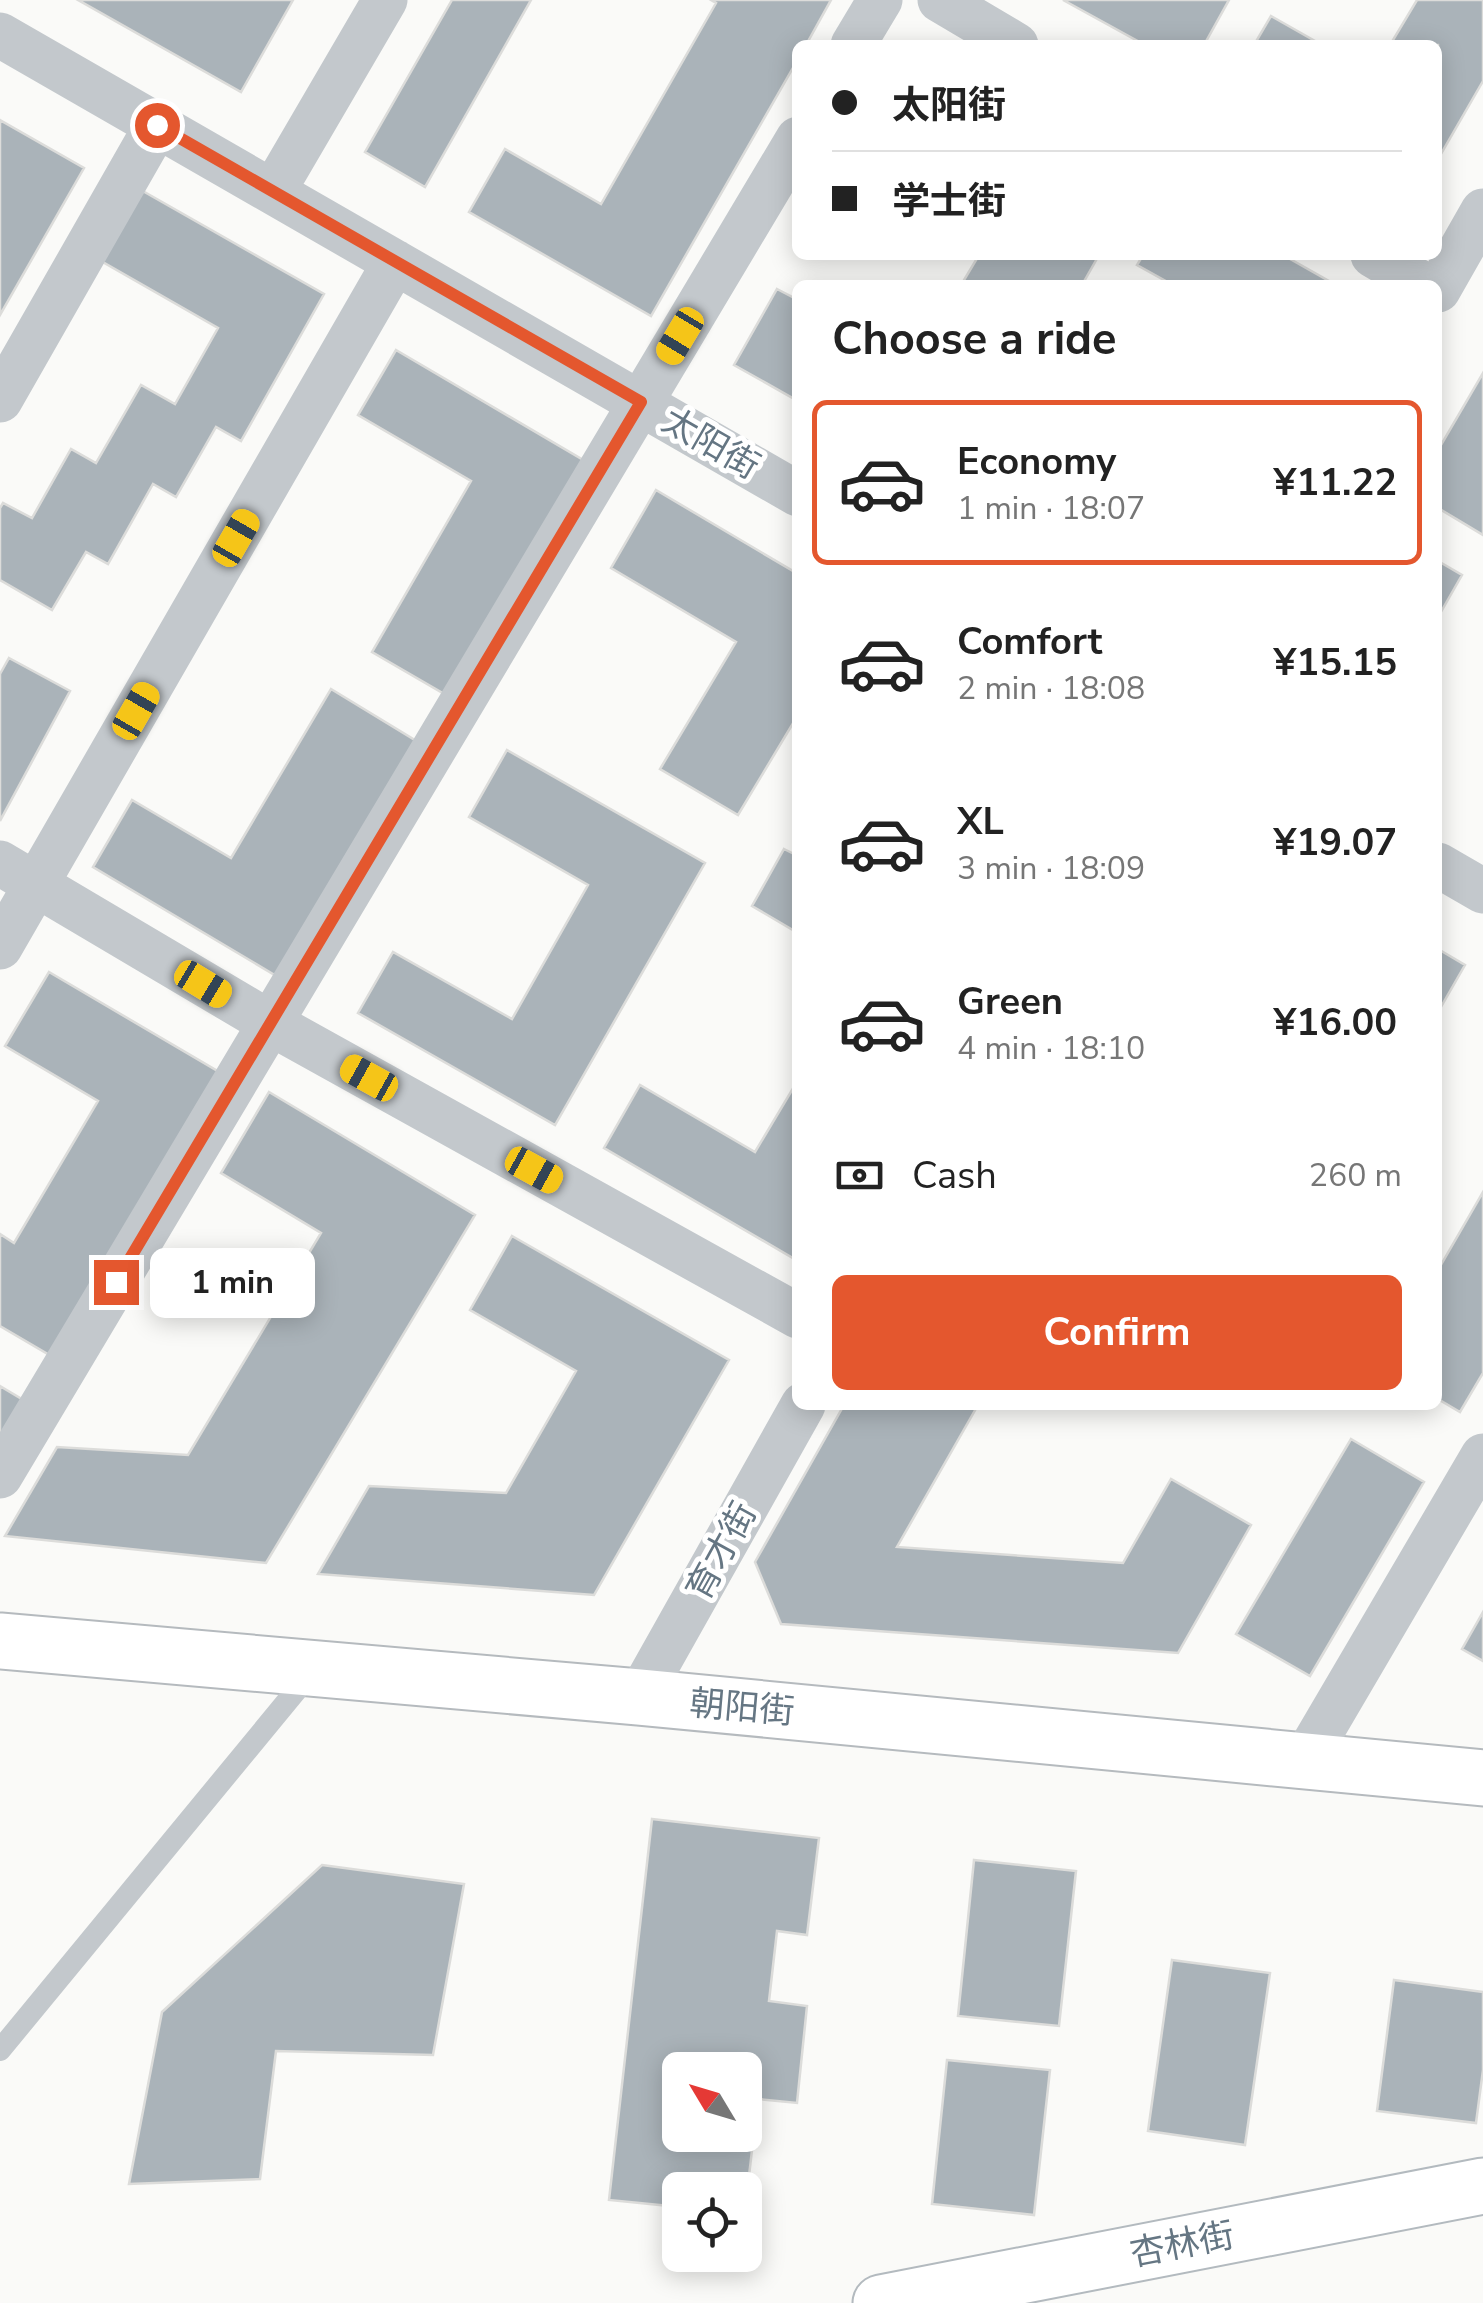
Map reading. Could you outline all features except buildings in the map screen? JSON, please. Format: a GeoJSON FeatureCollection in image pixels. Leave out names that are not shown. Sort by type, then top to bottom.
{"type":"FeatureCollection","features":[{"type":"Feature","properties":{"kind":"main road","name":"朝阳街"},"geometry":{"type":"LineString","coordinates":[[0,1641],[639,1697],[1483,1778]]}},
{"type":"Feature","properties":{"kind":"main road","name":"杏林街"},"geometry":{"type":"LineString","coordinates":[[881,2303],[1483,2186]]}},
{"type":"Feature","properties":{"kind":"street"},"geometry":{"type":"LineString","coordinates":[[274,190],[385,0]]}},
{"type":"Feature","properties":{"kind":"street"},"geometry":{"type":"LineString","coordinates":[[856,40],[880,0]]}},
{"type":"Feature","properties":{"kind":"street"},"geometry":{"type":"LineString","coordinates":[[940,0],[1008,40]]}},
{"type":"Feature","properties":{"kind":"street","name":"太阳街"},"geometry":{"type":"LineString","coordinates":[[0,35],[792,490]]}},
{"type":"Feature","properties":{"kind":"street"},"geometry":{"type":"LineString","coordinates":[[0,400],[157,125]]}},
{"type":"Feature","properties":{"kind":"street"},"geometry":{"type":"LineString","coordinates":[[0,1476],[792,149]]}},
{"type":"Feature","properties":{"kind":"street"},"geometry":{"type":"LineString","coordinates":[[1442,283],[1483,211]]}},
{"type":"Feature","properties":{"kind":"street"},"geometry":{"type":"LineString","coordinates":[[1382,260],[1416,280]]}},
{"type":"Feature","properties":{"kind":"street"},"geometry":{"type":"LineString","coordinates":[[0,947],[18,874],[396,262]]}},
{"type":"Feature","properties":{"kind":"street"},"geometry":{"type":"LineString","coordinates":[[1442,867],[1483,891]]}},
{"type":"Feature","properties":{"kind":"street"},"geometry":{"type":"LineString","coordinates":[[18,874],[270,1023],[792,1313]]}},
{"type":"Feature","properties":{"kind":"street","name":"育才街"},"geometry":{"type":"LineString","coordinates":[[639,1697],[800,1410]]}},
{"type":"Feature","properties":{"kind":"street"},"geometry":{"type":"LineString","coordinates":[[1304,1760],[1483,1456]]}},
{"type":"Feature","properties":{"kind":"lane"},"geometry":{"type":"LineString","coordinates":[[0,2050],[314,1669]]}},
{"type":"Feature","properties":{"kind":"route"},"geometry":{"type":"LineString","coordinates":[[116,1282],[641,402],[157,125]]}}]}
